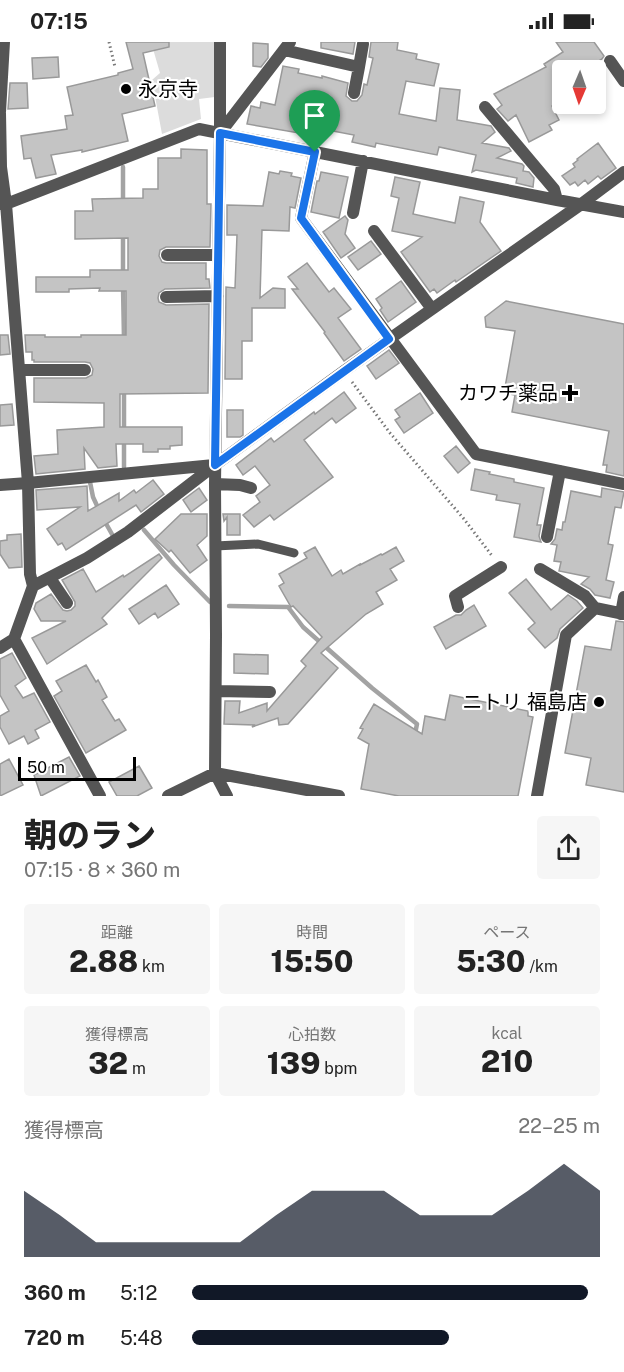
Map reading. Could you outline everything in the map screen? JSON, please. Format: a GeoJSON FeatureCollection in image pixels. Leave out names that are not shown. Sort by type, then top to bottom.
{"type":"FeatureCollection","features":[{"type":"Feature","properties":{"kind":"street"},"geometry":{"type":"LineString","coordinates":[[0,648],[14,639],[33,586],[30,574],[28,483],[1,167],[0,112],[4,42]]}},
{"type":"Feature","properties":{"kind":"street"},"geometry":{"type":"LineString","coordinates":[[215,796],[215,465],[220,42]]}},
{"type":"Feature","properties":{"kind":"street"},"geometry":{"type":"LineString","coordinates":[[354,93],[363,44]]}},
{"type":"Feature","properties":{"kind":"street"},"geometry":{"type":"LineString","coordinates":[[220,133],[287,46],[359,67]]}},
{"type":"Feature","properties":{"kind":"street"},"geometry":{"type":"LineString","coordinates":[[610,61],[624,81]]}},
{"type":"Feature","properties":{"kind":"street"},"geometry":{"type":"LineString","coordinates":[[485,107],[554,189],[557,200]]}},
{"type":"Feature","properties":{"kind":"street"},"geometry":{"type":"LineString","coordinates":[[3,204],[199,129],[624,212]]}},
{"type":"Feature","properties":{"kind":"street"},"geometry":{"type":"LineString","coordinates":[[315,152],[301,218],[476,454],[624,484]]}},
{"type":"Feature","properties":{"kind":"street"},"geometry":{"type":"LineString","coordinates":[[353,213],[363,161]]}},
{"type":"Feature","properties":{"kind":"street"},"geometry":{"type":"LineString","coordinates":[[33,586],[87,558],[128,532],[344,371],[624,172]]}},
{"type":"Feature","properties":{"kind":"street"},"geometry":{"type":"LineString","coordinates":[[374,231],[432,309]]}},
{"type":"Feature","properties":{"kind":"street"},"geometry":{"type":"LineString","coordinates":[[167,255],[218,255]]}},
{"type":"Feature","properties":{"kind":"street"},"geometry":{"type":"LineString","coordinates":[[166,297],[218,296]]}},
{"type":"Feature","properties":{"kind":"street"},"geometry":{"type":"LineString","coordinates":[[19,370],[85,370]]}},
{"type":"Feature","properties":{"kind":"street"},"geometry":{"type":"LineString","coordinates":[[0,484],[215,465]]}},
{"type":"Feature","properties":{"kind":"street"},"geometry":{"type":"LineString","coordinates":[[547,537],[560,471]]}},
{"type":"Feature","properties":{"kind":"street"},"geometry":{"type":"LineString","coordinates":[[215,484],[251,488]]}},
{"type":"Feature","properties":{"kind":"street"},"geometry":{"type":"LineString","coordinates":[[458,607],[455,596],[501,567]]}},
{"type":"Feature","properties":{"kind":"street"},"geometry":{"type":"LineString","coordinates":[[540,569],[585,596],[595,608],[622,614],[624,597]]}},
{"type":"Feature","properties":{"kind":"street"},"geometry":{"type":"LineString","coordinates":[[50,578],[67,603]]}},
{"type":"Feature","properties":{"kind":"street"},"geometry":{"type":"LineString","coordinates":[[537,796],[566,635],[595,608]]}},
{"type":"Feature","properties":{"kind":"street"},"geometry":{"type":"LineString","coordinates":[[14,639],[100,796]]}},
{"type":"Feature","properties":{"kind":"street"},"geometry":{"type":"LineString","coordinates":[[216,691],[270,692]]}},
{"type":"Feature","properties":{"kind":"street"},"geometry":{"type":"LineString","coordinates":[[215,773],[227,796]]}},
{"type":"Feature","properties":{"kind":"street"},"geometry":{"type":"LineString","coordinates":[[168,796],[215,773],[339,796]]}},
{"type":"Feature","properties":{"kind":"lane"},"geometry":{"type":"LineString","coordinates":[[215,546],[258,544],[294,553]]}},
{"type":"Feature","properties":{"kind":"path"},"geometry":{"type":"LineString","coordinates":[[109,42],[115,68]]}},
{"type":"Feature","properties":{"kind":"path"},"geometry":{"type":"LineString","coordinates":[[344,371],[390,433],[464,519],[501,567]]}},
{"type":"Feature","properties":{"kind":"shaded area"},"geometry":{"type":"Polygon","coordinates":[[[151,42],[215,42],[215,97],[199,99],[201,119],[162,134],[152,80],[160,73],[151,42]]]}},
{"type":"Feature","properties":{"kind":"building"},"geometry":{"type":"Polygon","coordinates":[[[126,42],[169,42],[169,47],[143,53],[155,106],[122,114],[128,141],[82,152],[82,150],[51,155],[56,174],[36,178],[31,158],[24,159],[21,136],[67,129],[65,116],[73,115],[67,87],[118,75],[118,73],[133,69],[126,42]]]}},
{"type":"Feature","properties":{"kind":"building"},"geometry":{"type":"Polygon","coordinates":[[[321,42],[355,42],[353,54],[321,48],[321,42]]]}},
{"type":"Feature","properties":{"kind":"building"},"geometry":{"type":"Polygon","coordinates":[[[371,42],[398,42],[397,50],[417,54],[416,59],[439,64],[434,86],[406,81],[399,114],[436,121],[440,88],[460,90],[457,120],[491,126],[495,132],[482,143],[509,148],[511,151],[497,158],[522,164],[523,171],[529,172],[534,178],[533,187],[516,183],[517,178],[476,170],[472,172],[476,155],[439,147],[437,155],[376,143],[375,147],[352,142],[354,135],[317,128],[316,136],[247,124],[251,106],[260,108],[261,102],[275,105],[283,66],[299,69],[298,73],[348,83],[346,96],[352,101],[357,101],[362,95],[364,84],[367,85],[373,58],[369,57],[371,42]]]}},
{"type":"Feature","properties":{"kind":"building"},"geometry":{"type":"Polygon","coordinates":[[[556,42],[594,42],[604,56],[600,60],[552,60],[552,114],[556,114],[559,120],[549,125],[552,130],[529,142],[516,115],[508,121],[497,109],[502,105],[494,94],[546,67],[544,64],[563,52],[556,42]]]}},
{"type":"Feature","properties":{"kind":"building"},"geometry":{"type":"Polygon","coordinates":[[[253,43],[268,44],[268,58],[261,67],[253,66],[253,43]]]}},
{"type":"Feature","properties":{"kind":"building"},"geometry":{"type":"Polygon","coordinates":[[[58,57],[59,77],[33,79],[32,58],[58,57]]]}},
{"type":"Feature","properties":{"kind":"building"},"geometry":{"type":"Polygon","coordinates":[[[10,83],[27,83],[28,108],[8,109],[10,83]]]}},
{"type":"Feature","properties":{"kind":"building"},"geometry":{"type":"Polygon","coordinates":[[[598,143],[616,168],[601,179],[598,176],[588,184],[585,180],[578,186],[575,182],[570,185],[562,176],[575,167],[573,164],[577,159],[598,143]]]}},
{"type":"Feature","properties":{"kind":"building"},"geometry":{"type":"Polygon","coordinates":[[[181,149],[207,150],[207,204],[211,204],[210,247],[166,247],[160,250],[159,256],[162,262],[166,263],[206,263],[206,279],[209,279],[210,288],[165,289],[159,293],[158,298],[159,302],[166,305],[209,304],[208,393],[120,394],[120,427],[182,427],[182,445],[170,446],[170,449],[158,449],[158,452],[143,452],[143,444],[116,444],[117,466],[98,468],[84,448],[85,469],[36,474],[34,456],[58,454],[57,430],[104,427],[104,403],[34,402],[34,378],[86,378],[92,375],[93,369],[90,363],[85,362],[34,362],[32,352],[26,352],[25,335],[81,337],[81,335],[126,335],[126,291],[99,291],[100,288],[69,289],[69,292],[36,292],[36,277],[90,277],[90,270],[128,270],[128,238],[75,239],[75,211],[93,211],[92,199],[143,198],[143,189],[158,189],[158,158],[181,158],[181,149]]]}},
{"type":"Feature","properties":{"kind":"building"},"geometry":{"type":"Polygon","coordinates":[[[280,171],[292,173],[291,176],[301,178],[295,208],[290,207],[289,231],[262,230],[260,298],[273,288],[285,289],[285,308],[252,308],[252,341],[242,341],[242,379],[225,379],[226,287],[235,288],[237,235],[227,235],[227,205],[263,206],[269,172],[279,174],[280,171]]]}},
{"type":"Feature","properties":{"kind":"building"},"geometry":{"type":"Polygon","coordinates":[[[321,172],[348,177],[339,218],[311,212],[321,172]]]}},
{"type":"Feature","properties":{"kind":"building"},"geometry":{"type":"Polygon","coordinates":[[[395,177],[420,182],[413,214],[455,223],[460,197],[484,202],[480,222],[501,251],[437,293],[434,289],[430,292],[401,252],[422,237],[392,231],[399,198],[391,196],[395,177]]]}},
{"type":"Feature","properties":{"kind":"building"},"geometry":{"type":"Polygon","coordinates":[[[345,216],[348,220],[345,234],[355,248],[341,258],[323,232],[345,216]]]}},
{"type":"Feature","properties":{"kind":"building"},"geometry":{"type":"Polygon","coordinates":[[[371,241],[381,254],[358,270],[348,257],[371,241]]]}},
{"type":"Feature","properties":{"kind":"building"},"geometry":{"type":"Polygon","coordinates":[[[307,263],[329,292],[334,288],[351,309],[338,318],[361,349],[344,361],[292,289],[298,289],[288,277],[307,263]]]}},
{"type":"Feature","properties":{"kind":"building"},"geometry":{"type":"Polygon","coordinates":[[[401,281],[416,302],[388,322],[376,299],[401,281]]]}},
{"type":"Feature","properties":{"kind":"building","name":"カワチ薬品"},"geometry":{"type":"Polygon","coordinates":[[[506,301],[624,324],[624,476],[606,472],[607,465],[603,465],[609,431],[512,412],[515,395],[504,393],[515,331],[486,327],[485,317],[506,301]]]}},
{"type":"Feature","properties":{"kind":"building"},"geometry":{"type":"Polygon","coordinates":[[[0,335],[8,335],[10,354],[0,355],[0,335]]]}},
{"type":"Feature","properties":{"kind":"building"},"geometry":{"type":"Polygon","coordinates":[[[389,350],[399,363],[376,379],[367,366],[389,350]]]}},
{"type":"Feature","properties":{"kind":"building"},"geometry":{"type":"Polygon","coordinates":[[[344,392],[356,408],[336,423],[332,418],[304,440],[333,477],[274,520],[270,515],[254,527],[243,515],[260,502],[256,496],[270,485],[255,466],[243,475],[236,465],[271,438],[274,442],[344,392]]]}},
{"type":"Feature","properties":{"kind":"building"},"geometry":{"type":"Polygon","coordinates":[[[420,393],[433,413],[404,433],[395,420],[400,417],[395,410],[420,393]]]}},
{"type":"Feature","properties":{"kind":"building"},"geometry":{"type":"Polygon","coordinates":[[[12,404],[14,425],[0,426],[0,405],[12,404]]]}},
{"type":"Feature","properties":{"kind":"building"},"geometry":{"type":"Polygon","coordinates":[[[227,410],[243,410],[243,435],[240,437],[227,437],[227,410]]]}},
{"type":"Feature","properties":{"kind":"building"},"geometry":{"type":"Polygon","coordinates":[[[456,446],[470,463],[458,473],[444,456],[456,446]]]}},
{"type":"Feature","properties":{"kind":"building"},"geometry":{"type":"Polygon","coordinates":[[[475,469],[514,479],[514,482],[544,488],[537,525],[541,525],[539,536],[541,542],[514,537],[520,504],[496,500],[497,495],[471,490],[475,469]]]}},
{"type":"Feature","properties":{"kind":"building"},"geometry":{"type":"Polygon","coordinates":[[[153,480],[164,494],[141,512],[136,505],[66,550],[62,543],[58,545],[47,529],[80,507],[37,510],[36,490],[87,486],[88,511],[119,493],[119,501],[134,490],[136,493],[153,480]]]}},
{"type":"Feature","properties":{"kind":"building"},"geometry":{"type":"Polygon","coordinates":[[[199,488],[207,500],[191,512],[183,500],[199,488]]]}},
{"type":"Feature","properties":{"kind":"building"},"geometry":{"type":"Polygon","coordinates":[[[602,488],[624,492],[621,508],[615,507],[608,544],[613,545],[606,580],[614,582],[610,598],[595,595],[581,584],[589,577],[559,571],[561,562],[554,561],[557,545],[551,544],[555,539],[557,529],[562,530],[571,491],[601,497],[602,488]]]}},
{"type":"Feature","properties":{"kind":"building"},"geometry":{"type":"Polygon","coordinates":[[[181,514],[207,514],[207,536],[197,545],[207,560],[190,573],[171,550],[169,552],[155,539],[181,514]]]}},
{"type":"Feature","properties":{"kind":"building"},"geometry":{"type":"Polygon","coordinates":[[[223,514],[240,514],[240,535],[227,535],[227,517],[224,521],[223,514]]]}},
{"type":"Feature","properties":{"kind":"building"},"geometry":{"type":"Polygon","coordinates":[[[21,534],[22,567],[9,568],[0,554],[0,541],[7,540],[7,535],[21,534]]]}},
{"type":"Feature","properties":{"kind":"building"},"geometry":{"type":"Polygon","coordinates":[[[315,547],[332,576],[341,570],[343,574],[396,547],[404,561],[390,569],[397,580],[376,592],[383,604],[366,614],[321,653],[338,668],[288,724],[279,725],[278,718],[252,727],[254,725],[224,724],[225,701],[240,701],[239,713],[267,703],[267,711],[306,666],[301,661],[322,637],[293,606],[291,607],[279,586],[284,583],[279,574],[307,558],[304,553],[315,547]]]}},
{"type":"Feature","properties":{"kind":"building"},"geometry":{"type":"Polygon","coordinates":[[[159,554],[162,558],[102,618],[107,624],[47,664],[32,638],[66,621],[41,621],[34,609],[36,603],[51,594],[63,610],[71,610],[75,602],[62,580],[83,569],[96,592],[159,554]]]}},
{"type":"Feature","properties":{"kind":"building"},"geometry":{"type":"Polygon","coordinates":[[[526,579],[551,610],[568,595],[583,608],[560,629],[557,638],[545,648],[528,629],[535,623],[509,593],[526,579]]]}},
{"type":"Feature","properties":{"kind":"building"},"geometry":{"type":"Polygon","coordinates":[[[166,585],[179,604],[158,618],[155,613],[139,624],[129,609],[166,585]]]}},
{"type":"Feature","properties":{"kind":"building"},"geometry":{"type":"Polygon","coordinates":[[[474,605],[486,626],[446,649],[434,627],[456,615],[461,615],[474,605]]]}},
{"type":"Feature","properties":{"kind":"building","name":"ニトリ 福島店"},"geometry":{"type":"Polygon","coordinates":[[[616,621],[624,622],[624,792],[586,785],[591,758],[565,753],[585,646],[611,650],[616,621]]]}},
{"type":"Feature","properties":{"kind":"building"},"geometry":{"type":"Polygon","coordinates":[[[12,653],[26,678],[15,686],[23,698],[34,693],[50,722],[35,730],[39,738],[28,744],[24,736],[9,744],[0,727],[0,716],[9,711],[0,695],[0,659],[12,653]]]}},
{"type":"Feature","properties":{"kind":"building"},"geometry":{"type":"Polygon","coordinates":[[[234,654],[268,655],[268,674],[234,673],[234,654]]]}},
{"type":"Feature","properties":{"kind":"building"},"geometry":{"type":"Polygon","coordinates":[[[86,665],[96,682],[98,680],[107,697],[102,700],[115,721],[119,719],[126,730],[86,753],[54,696],[62,691],[56,681],[86,665]]]}},
{"type":"Feature","properties":{"kind":"building"},"geometry":{"type":"Polygon","coordinates":[[[450,695],[528,711],[528,716],[533,717],[518,796],[399,796],[361,789],[369,744],[358,738],[363,729],[360,728],[374,704],[422,734],[425,716],[445,720],[450,695]]]}},
{"type":"Feature","properties":{"kind":"building"},"geometry":{"type":"Polygon","coordinates":[[[69,757],[80,776],[41,796],[34,775],[69,757]]]}},
{"type":"Feature","properties":{"kind":"building"},"geometry":{"type":"Polygon","coordinates":[[[9,759],[23,785],[0,796],[0,764],[9,759]]]}},
{"type":"Feature","properties":{"kind":"building"},"geometry":{"type":"Polygon","coordinates":[[[139,766],[152,788],[137,796],[117,796],[109,782],[139,766]]]}},
{"type":"Feature","properties":{"kind":"waterway"},"geometry":{"type":"LineString","coordinates":[[123,167],[123,204]]}},
{"type":"Feature","properties":{"kind":"waterway"},"geometry":{"type":"LineString","coordinates":[[123,233],[123,276]]}},
{"type":"Feature","properties":{"kind":"waterway"},"geometry":{"type":"LineString","coordinates":[[123,287],[124,339]]}},
{"type":"Feature","properties":{"kind":"waterway"},"geometry":{"type":"LineString","coordinates":[[124,389],[124,432]]}},
{"type":"Feature","properties":{"kind":"waterway"},"geometry":{"type":"LineString","coordinates":[[124,440],[124,467]]}},
{"type":"Feature","properties":{"kind":"waterway"},"geometry":{"type":"LineString","coordinates":[[90,482],[99,510]]}},
{"type":"Feature","properties":{"kind":"waterway"},"geometry":{"type":"LineString","coordinates":[[104,520],[113,536]]}},
{"type":"Feature","properties":{"kind":"waterway"},"geometry":{"type":"LineString","coordinates":[[144,530],[210,602]]}},
{"type":"Feature","properties":{"kind":"waterway"},"geometry":{"type":"LineString","coordinates":[[229,606],[288,607],[303,627],[417,724],[415,734]]}},
{"type":"Feature","properties":{"kind":"place","name":"永京寺"},"geometry":{"type":"Point","coordinates":[126,89]}},
{"type":"Feature","properties":{"kind":"place","name":"カワチ薬品"},"geometry":{"type":"Point","coordinates":[570,393]}},
{"type":"Feature","properties":{"kind":"place","name":"ニトリ 福島店"},"geometry":{"type":"Point","coordinates":[599,702]}},
{"type":"Feature","properties":{"kind":"route"},"geometry":{"type":"LineString","coordinates":[[220,133],[315,152],[301,218],[389,339],[215,465],[220,133]]}}]}
